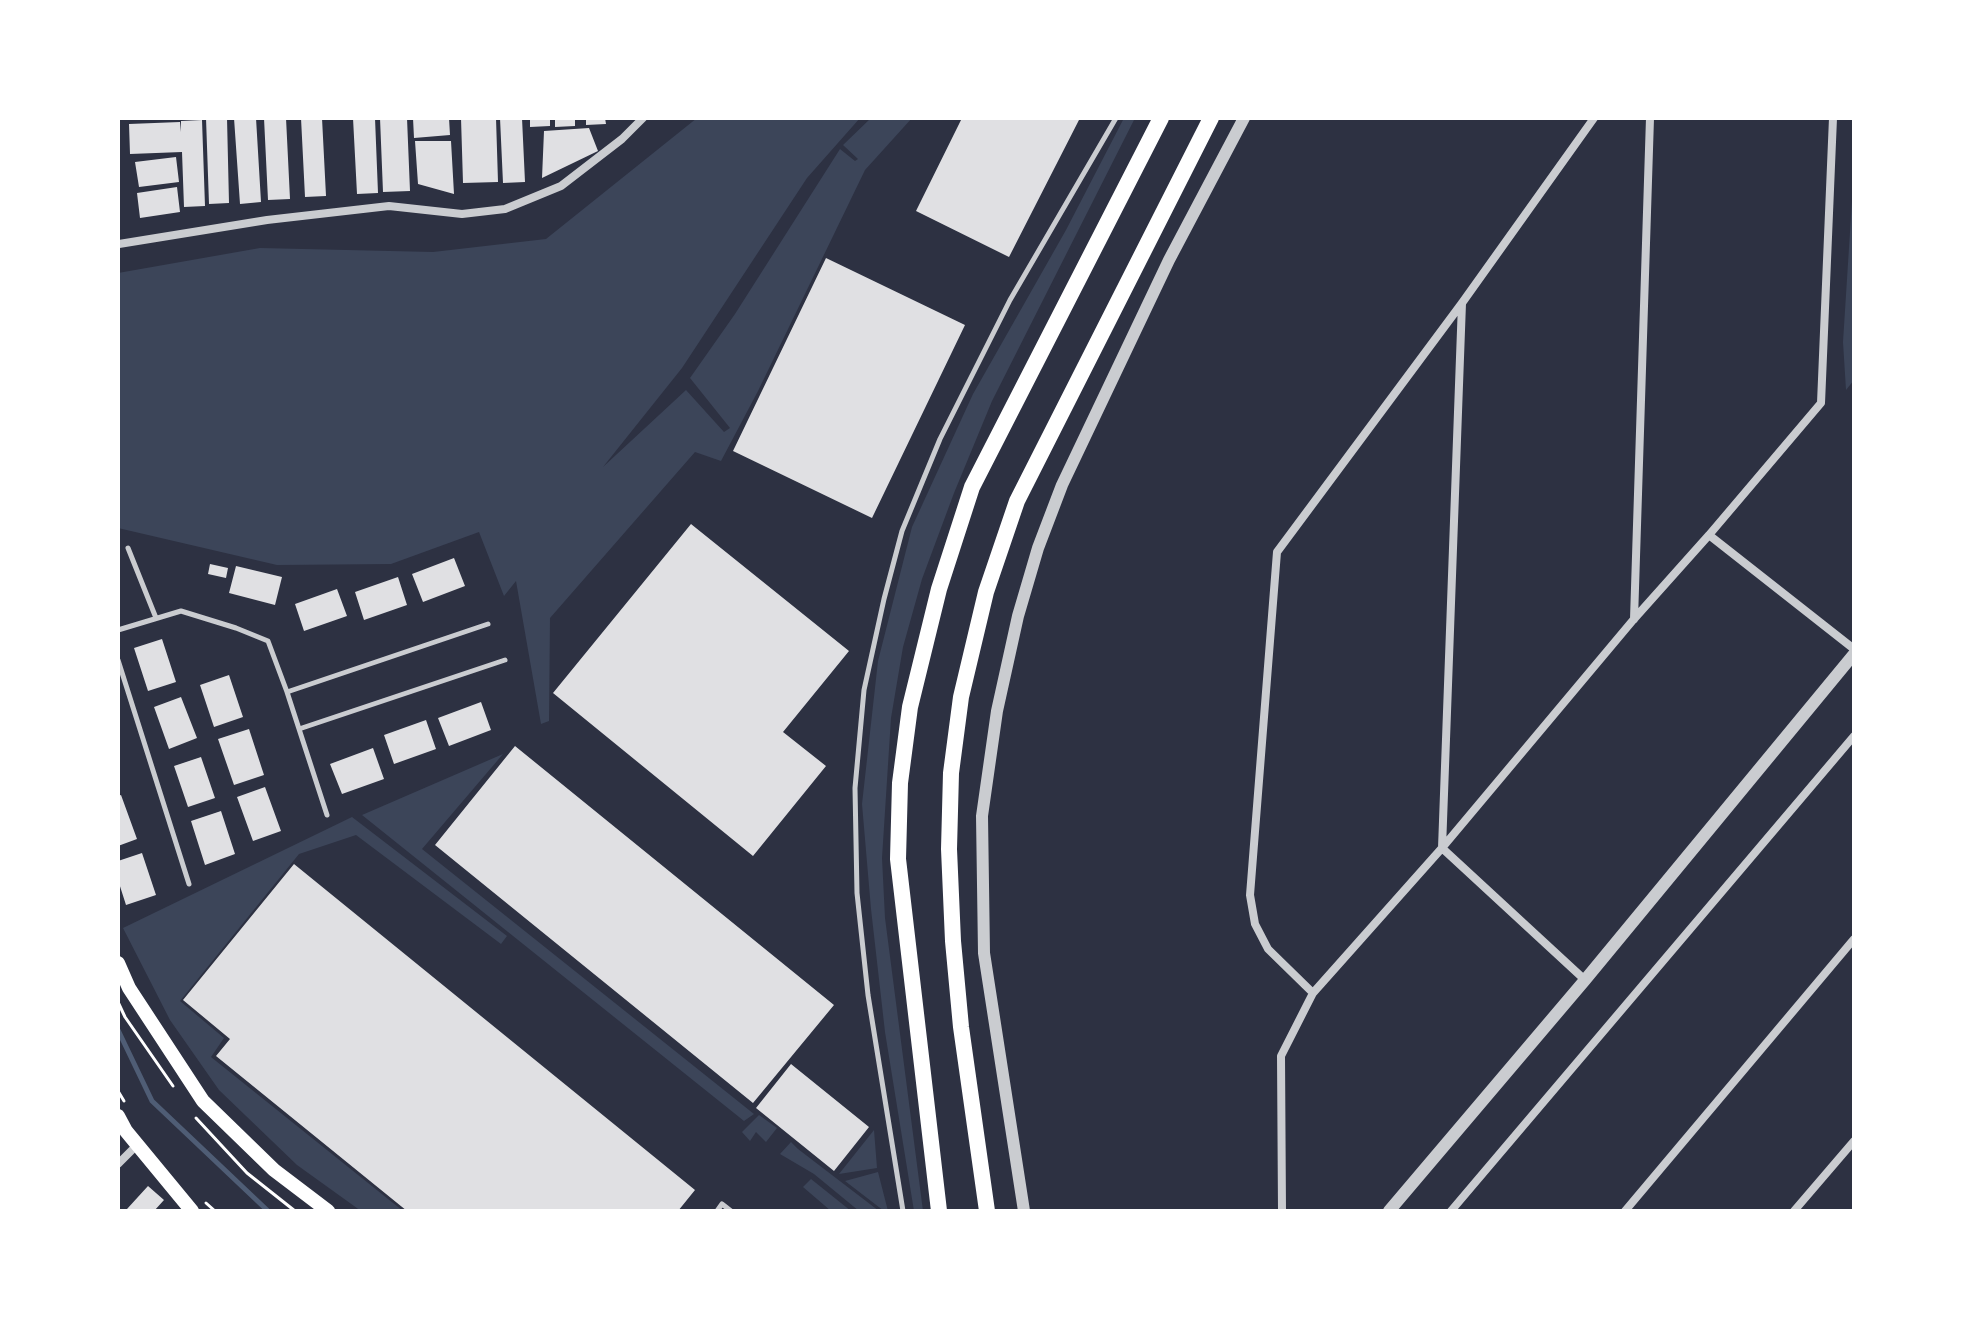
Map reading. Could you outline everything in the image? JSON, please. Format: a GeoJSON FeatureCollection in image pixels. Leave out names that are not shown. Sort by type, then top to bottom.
{"type":"FeatureCollection","features":[{"type":"Feature","properties":{"kind":"highway"},"geometry":{"type":"LineString","coordinates":[[939,1211],[898,859],[900,783],[910,707],[939,589],[972,487],[1161,118]]}},
{"type":"Feature","properties":{"kind":"highway"},"geometry":{"type":"LineString","coordinates":[[987,1211],[961,1027],[952,925],[949,849],[951,773],[961,697],[986,592],[1017,501],[1211,118]]}},
{"type":"Feature","properties":{"kind":"main road"},"geometry":{"type":"LineString","coordinates":[[118,963],[129,988],[203,1101],[274,1170],[328,1211]]}},
{"type":"Feature","properties":{"kind":"main road"},"geometry":{"type":"LineString","coordinates":[[118,1116],[126,1131],[192,1211]]}},
{"type":"Feature","properties":{"kind":"street"},"geometry":{"type":"LineString","coordinates":[[118,234],[118,244],[267,220],[389,206],[462,214],[505,209],[561,186],[622,139],[643,118]]}},
{"type":"Feature","properties":{"kind":"street"},"geometry":{"type":"LineString","coordinates":[[1024,1211],[984,953],[982,816],[997,711],[1022,603],[1038,548],[1062,485],[1169,260],[1244,118]]}},
{"type":"Feature","properties":{"kind":"street"},"geometry":{"type":"LineString","coordinates":[[1313,993],[1268,949],[1255,924],[1250,895],[1277,552],[1462,303],[1594,118]]}},
{"type":"Feature","properties":{"kind":"street"},"geometry":{"type":"LineString","coordinates":[[1634,619],[1650,118]]}},
{"type":"Feature","properties":{"kind":"street"},"geometry":{"type":"LineString","coordinates":[[1282,1211],[1281,1056],[1313,993],[1442,848],[1821,403],[1833,118]]}},
{"type":"Feature","properties":{"kind":"street"},"geometry":{"type":"LineString","coordinates":[[1462,303],[1442,848],[1585,980]]}},
{"type":"Feature","properties":{"kind":"street"},"geometry":{"type":"LineString","coordinates":[[1389,1211],[1585,980],[1854,651],[1709,535]]}},
{"type":"Feature","properties":{"kind":"street"},"geometry":{"type":"LineString","coordinates":[[1451,1211],[1854,736]]}},
{"type":"Feature","properties":{"kind":"street"},"geometry":{"type":"LineString","coordinates":[[1625,1211],[1854,939]]}},
{"type":"Feature","properties":{"kind":"street"},"geometry":{"type":"LineString","coordinates":[[1794,1211],[1854,1141]]}},
{"type":"Feature","properties":{"kind":"street"},"geometry":{"type":"LineString","coordinates":[[118,1164],[137,1145]]}},
{"type":"Feature","properties":{"kind":"lane"},"geometry":{"type":"LineString","coordinates":[[903,1211],[868,995],[857,893],[855,788],[864,690],[902,531],[940,439],[1010,300],[1116,118]]}},
{"type":"Feature","properties":{"kind":"lane"},"geometry":{"type":"LineString","coordinates":[[128,548],[156,618]]}},
{"type":"Feature","properties":{"kind":"lane"},"geometry":{"type":"LineString","coordinates":[[118,630],[181,611],[268,641],[327,815]]}},
{"type":"Feature","properties":{"kind":"lane"},"geometry":{"type":"LineString","coordinates":[[287,692],[488,624]]}},
{"type":"Feature","properties":{"kind":"lane"},"geometry":{"type":"LineString","coordinates":[[118,660],[189,884]]}},
{"type":"Feature","properties":{"kind":"lane"},"geometry":{"type":"LineString","coordinates":[[299,729],[505,660]]}},
{"type":"Feature","properties":{"kind":"lane"},"geometry":{"type":"LineString","coordinates":[[717,1211],[722,1204],[731,1211]]}},
{"type":"Feature","properties":{"kind":"shaded area"},"geometry":{"type":"Polygon","coordinates":[[[697,118],[860,118],[807,178],[682,368],[603,467],[686,390],[724,432],[730,428],[690,378],[735,314],[840,149],[855,161],[858,159],[843,145],[871,118],[912,118],[865,170],[721,461],[695,452],[550,618],[549,721],[541,724],[516,581],[504,596],[479,532],[391,564],[277,565],[118,528],[118,273],[260,248],[433,252],[546,239],[697,118]]]}},
{"type":"Feature","properties":{"kind":"shaded area"},"geometry":{"type":"Polygon","coordinates":[[[1124,118],[1135,118],[992,401],[922,579],[903,647],[891,718],[882,858],[885,918],[923,1211],[914,1211],[885,1032],[862,804],[878,661],[912,527],[973,394],[1066,230],[1124,118]]]}},
{"type":"Feature","properties":{"kind":"shaded area"},"geometry":{"type":"Polygon","coordinates":[[[1854,169],[1854,380],[1846,390],[1843,342],[1854,169]]]}},
{"type":"Feature","properties":{"kind":"shaded area"},"geometry":{"type":"Polygon","coordinates":[[[503,754],[422,849],[754,1114],[744,1121],[362,815],[503,754]]]}},
{"type":"Feature","properties":{"kind":"shaded area"},"geometry":{"type":"Polygon","coordinates":[[[352,817],[507,936],[501,944],[356,835],[299,854],[180,1001],[224,1038],[211,1057],[403,1211],[361,1211],[297,1165],[219,1090],[170,1020],[123,928],[352,817]]]}},
{"type":"Feature","properties":{"kind":"shaded area"},"geometry":{"type":"Polygon","coordinates":[[[759,1115],[777,1128],[766,1142],[756,1132],[750,1141],[742,1132],[759,1115]]]}},
{"type":"Feature","properties":{"kind":"shaded area"},"geometry":{"type":"Polygon","coordinates":[[[874,1130],[877,1168],[839,1174],[874,1130]]]}},
{"type":"Feature","properties":{"kind":"shaded area"},"geometry":{"type":"Polygon","coordinates":[[[791,1142],[879,1211],[859,1211],[814,1174],[780,1154],[791,1142]]]}},
{"type":"Feature","properties":{"kind":"shaded area"},"geometry":{"type":"Polygon","coordinates":[[[878,1172],[888,1211],[845,1181],[878,1172]]]}},
{"type":"Feature","properties":{"kind":"shaded area"},"geometry":{"type":"Polygon","coordinates":[[[811,1179],[851,1211],[831,1211],[803,1187],[811,1179]]]}},
{"type":"Feature","properties":{"kind":"building"},"geometry":{"type":"Polygon","coordinates":[[[206,118],[227,118],[229,203],[209,204],[206,118]]]}},
{"type":"Feature","properties":{"kind":"building"},"geometry":{"type":"Polygon","coordinates":[[[234,118],[256,118],[261,202],[240,204],[234,118]]]}},
{"type":"Feature","properties":{"kind":"building"},"geometry":{"type":"Polygon","coordinates":[[[264,118],[286,118],[290,199],[268,200],[264,118]]]}},
{"type":"Feature","properties":{"kind":"building"},"geometry":{"type":"Polygon","coordinates":[[[301,118],[322,118],[326,196],[305,197],[301,118]]]}},
{"type":"Feature","properties":{"kind":"building"},"geometry":{"type":"Polygon","coordinates":[[[353,118],[375,118],[378,193],[357,194],[353,118]]]}},
{"type":"Feature","properties":{"kind":"building"},"geometry":{"type":"Polygon","coordinates":[[[380,118],[407,118],[410,191],[383,192],[380,118]]]}},
{"type":"Feature","properties":{"kind":"building"},"geometry":{"type":"Polygon","coordinates":[[[413,118],[449,118],[450,135],[414,138],[413,118]]]}},
{"type":"Feature","properties":{"kind":"building"},"geometry":{"type":"Polygon","coordinates":[[[461,118],[496,118],[498,182],[463,183],[461,118]]]}},
{"type":"Feature","properties":{"kind":"building"},"geometry":{"type":"Polygon","coordinates":[[[500,118],[522,118],[525,182],[503,183],[500,118]]]}},
{"type":"Feature","properties":{"kind":"building"},"geometry":{"type":"Polygon","coordinates":[[[530,118],[550,118],[550,126],[530,127],[530,118]]]}},
{"type":"Feature","properties":{"kind":"building"},"geometry":{"type":"Polygon","coordinates":[[[555,118],[575,118],[575,126],[555,127],[555,118]]]}},
{"type":"Feature","properties":{"kind":"building"},"geometry":{"type":"Polygon","coordinates":[[[586,118],[605,118],[606,124],[586,125],[586,118]]]}},
{"type":"Feature","properties":{"kind":"building"},"geometry":{"type":"Polygon","coordinates":[[[962,118],[1080,118],[1009,257],[916,211],[962,118]]]}},
{"type":"Feature","properties":{"kind":"building"},"geometry":{"type":"Polygon","coordinates":[[[202,120],[205,206],[184,207],[182,152],[130,154],[129,124],[180,122],[181,132],[181,121],[202,120]]]}},
{"type":"Feature","properties":{"kind":"building"},"geometry":{"type":"Polygon","coordinates":[[[589,128],[598,151],[542,178],[544,131],[589,128]]]}},
{"type":"Feature","properties":{"kind":"building"},"geometry":{"type":"Polygon","coordinates":[[[415,141],[451,141],[454,194],[418,184],[415,141]]]}},
{"type":"Feature","properties":{"kind":"building"},"geometry":{"type":"Polygon","coordinates":[[[176,157],[179,182],[139,187],[135,162],[176,157]]]}},
{"type":"Feature","properties":{"kind":"building"},"geometry":{"type":"Polygon","coordinates":[[[177,187],[180,212],[140,218],[137,193],[177,187]]]}},
{"type":"Feature","properties":{"kind":"building"},"geometry":{"type":"Polygon","coordinates":[[[826,258],[965,325],[872,518],[733,451],[826,258]]]}},
{"type":"Feature","properties":{"kind":"building"},"geometry":{"type":"Polygon","coordinates":[[[691,524],[849,651],[783,732],[826,766],[753,856],[553,693],[691,524]]]}},
{"type":"Feature","properties":{"kind":"building"},"geometry":{"type":"Polygon","coordinates":[[[454,558],[465,586],[423,602],[412,574],[454,558]]]}},
{"type":"Feature","properties":{"kind":"building"},"geometry":{"type":"Polygon","coordinates":[[[210,564],[228,568],[226,578],[208,574],[210,564]]]}},
{"type":"Feature","properties":{"kind":"building"},"geometry":{"type":"Polygon","coordinates":[[[236,566],[282,577],[275,605],[229,593],[236,566]]]}},
{"type":"Feature","properties":{"kind":"building"},"geometry":{"type":"Polygon","coordinates":[[[398,577],[407,605],[364,620],[355,592],[398,577]]]}},
{"type":"Feature","properties":{"kind":"building"},"geometry":{"type":"Polygon","coordinates":[[[337,589],[347,616],[304,631],[295,604],[337,589]]]}},
{"type":"Feature","properties":{"kind":"building"},"geometry":{"type":"Polygon","coordinates":[[[162,639],[176,682],[148,691],[134,648],[162,639]]]}},
{"type":"Feature","properties":{"kind":"building"},"geometry":{"type":"Polygon","coordinates":[[[229,675],[243,717],[214,727],[200,685],[229,675]]]}},
{"type":"Feature","properties":{"kind":"building"},"geometry":{"type":"Polygon","coordinates":[[[181,697],[197,738],[169,749],[154,707],[181,697]]]}},
{"type":"Feature","properties":{"kind":"building"},"geometry":{"type":"Polygon","coordinates":[[[481,702],[491,730],[449,746],[438,718],[481,702]]]}},
{"type":"Feature","properties":{"kind":"building"},"geometry":{"type":"Polygon","coordinates":[[[426,720],[436,749],[394,764],[384,735],[426,720]]]}},
{"type":"Feature","properties":{"kind":"building"},"geometry":{"type":"Polygon","coordinates":[[[249,729],[264,775],[234,785],[218,739],[249,729]]]}},
{"type":"Feature","properties":{"kind":"building"},"geometry":{"type":"Polygon","coordinates":[[[515,746],[834,1005],[753,1103],[435,845],[515,746]]]}},
{"type":"Feature","properties":{"kind":"building"},"geometry":{"type":"Polygon","coordinates":[[[373,748],[384,779],[342,794],[330,764],[373,748]]]}},
{"type":"Feature","properties":{"kind":"building"},"geometry":{"type":"Polygon","coordinates":[[[201,757],[215,798],[188,807],[174,766],[201,757]]]}},
{"type":"Feature","properties":{"kind":"building"},"geometry":{"type":"Polygon","coordinates":[[[265,787],[281,831],[253,841],[237,797],[265,787]]]}},
{"type":"Feature","properties":{"kind":"building"},"geometry":{"type":"Polygon","coordinates":[[[121,795],[137,839],[118,846],[118,796],[121,795]]]}},
{"type":"Feature","properties":{"kind":"building"},"geometry":{"type":"Polygon","coordinates":[[[221,811],[235,854],[205,865],[191,821],[221,811]]]}},
{"type":"Feature","properties":{"kind":"building"},"geometry":{"type":"Polygon","coordinates":[[[142,853],[156,895],[126,905],[118,880],[118,861],[142,853]]]}},
{"type":"Feature","properties":{"kind":"building"},"geometry":{"type":"Polygon","coordinates":[[[294,864],[695,1190],[678,1211],[407,1211],[216,1056],[230,1039],[183,1000],[294,864]]]}},
{"type":"Feature","properties":{"kind":"building"},"geometry":{"type":"Polygon","coordinates":[[[791,1064],[869,1127],[834,1171],[756,1108],[791,1064]]]}},
{"type":"Feature","properties":{"kind":"building"},"geometry":{"type":"Polygon","coordinates":[[[148,1186],[164,1200],[154,1211],[128,1211],[127,1209],[148,1186]]]}},
{"type":"Feature","properties":{"kind":"waterway"},"geometry":{"type":"LineString","coordinates":[[118,1030],[152,1101],[268,1211]]}}]}
